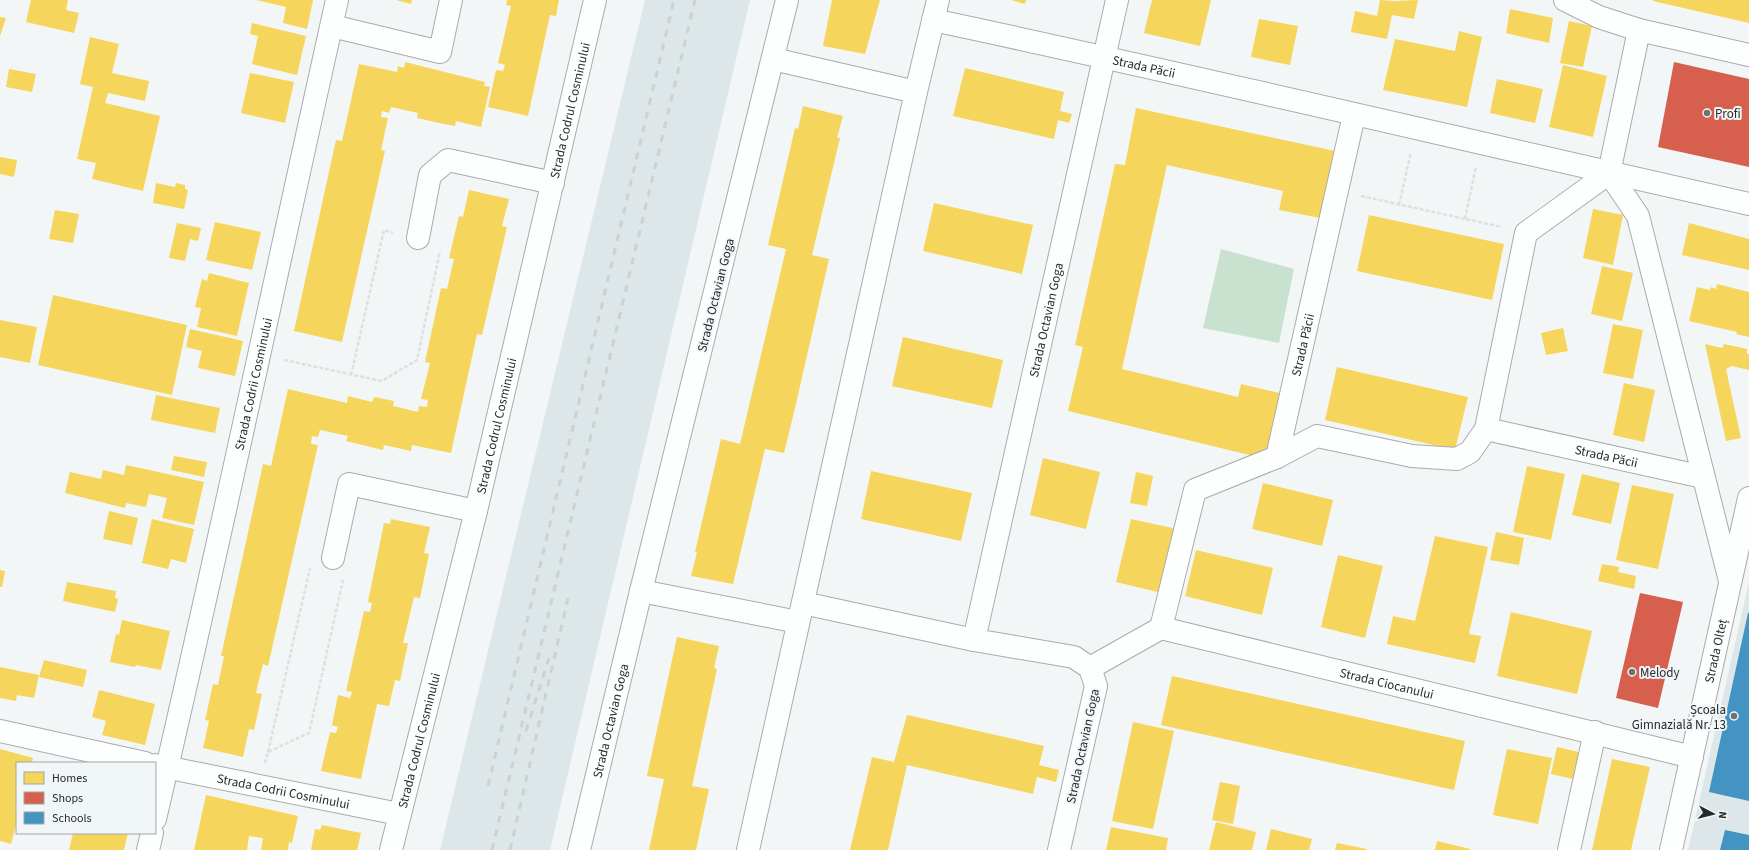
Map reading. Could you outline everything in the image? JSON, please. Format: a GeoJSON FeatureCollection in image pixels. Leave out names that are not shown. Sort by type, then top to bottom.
{"type":"FeatureCollection","features":[{"type":"Feature","properties":{"kind":"street","name":"Strada Codrii Cosminului"},"geometry":{"type":"LineString","coordinates":[[156,810],[161,766],[260,355],[291,205],[338,0]]}},
{"type":"Feature","properties":{"kind":"street"},"geometry":{"type":"LineString","coordinates":[[332,26],[440,52],[451,0]]}},
{"type":"Feature","properties":{"kind":"street","name":"Strada Codrul Cosminului"},"geometry":{"type":"LineString","coordinates":[[391,850],[476,511],[596,0]]}},
{"type":"Feature","properties":{"kind":"street","name":"Strada Octavian Goga"},"geometry":{"type":"LineString","coordinates":[[579,850],[641,591],[787,0]]}},
{"type":"Feature","properties":{"kind":"street","name":"Strada Octavian Goga"},"geometry":{"type":"LineString","coordinates":[[974,640],[1103,56],[1117,0]]}},
{"type":"Feature","properties":{"kind":"street"},"geometry":{"type":"LineString","coordinates":[[1565,0],[1601,8],[1639,30],[1749,55]]}},
{"type":"Feature","properties":{"kind":"street"},"geometry":{"type":"LineString","coordinates":[[748,850],[916,92],[936,10]]}},
{"type":"Feature","properties":{"kind":"street","name":"Strada Păcii"},"geometry":{"type":"LineString","coordinates":[[936,10],[1103,56],[1354,115],[1749,204]]}},
{"type":"Feature","properties":{"kind":"street"},"geometry":{"type":"LineString","coordinates":[[641,591],[801,613],[1074,657],[1090,668],[1161,628],[1195,490],[1277,457],[1317,436],[1412,456],[1457,459],[1470,452],[1486,429],[1526,233],[1609,173],[1639,30]]}},
{"type":"Feature","properties":{"kind":"street"},"geometry":{"type":"LineString","coordinates":[[773,59],[916,92]]}},
{"type":"Feature","properties":{"kind":"street","name":"Strada Păcii"},"geometry":{"type":"LineString","coordinates":[[1277,457],[1354,115]]}},
{"type":"Feature","properties":{"kind":"street"},"geometry":{"type":"LineString","coordinates":[[418,238],[430,175],[448,160],[553,183]]}},
{"type":"Feature","properties":{"kind":"street"},"geometry":{"type":"LineString","coordinates":[[1609,173],[1638,216],[1730,581]]}},
{"type":"Feature","properties":{"kind":"street","name":"Strada Păcii"},"geometry":{"type":"LineString","coordinates":[[1486,429],[1703,477]]}},
{"type":"Feature","properties":{"kind":"street"},"geometry":{"type":"LineString","coordinates":[[333,558],[349,484],[476,511]]}},
{"type":"Feature","properties":{"kind":"street","name":"Strada Olteț"},"geometry":{"type":"LineString","coordinates":[[1671,850],[1749,498]]}},
{"type":"Feature","properties":{"kind":"street","name":"Strada Ciocanului"},"geometry":{"type":"LineString","coordinates":[[1161,628],[1692,756]]}},
{"type":"Feature","properties":{"kind":"street","name":"Strada Octavian Goga"},"geometry":{"type":"LineString","coordinates":[[1059,850],[1096,686],[1090,668]]}},
{"type":"Feature","properties":{"kind":"street"},"geometry":{"type":"LineString","coordinates":[[0,731],[140,762]]}},
{"type":"Feature","properties":{"kind":"street"},"geometry":{"type":"LineString","coordinates":[[1569,850],[1595,732]]}},
{"type":"Feature","properties":{"kind":"street","name":"Strada Codrii Cosminului"},"geometry":{"type":"LineString","coordinates":[[161,766],[399,814]]}},
{"type":"Feature","properties":{"kind":"street"},"geometry":{"type":"LineString","coordinates":[[148,850],[152,834]]}},
{"type":"Feature","properties":{"kind":"path"},"geometry":{"type":"LineString","coordinates":[[1399,205],[1416,129]]}},
{"type":"Feature","properties":{"kind":"path"},"geometry":{"type":"LineString","coordinates":[[1465,219],[1481,144]]}},
{"type":"Feature","properties":{"kind":"path"},"geometry":{"type":"LineString","coordinates":[[1338,191],[1526,233]]}},
{"type":"Feature","properties":{"kind":"path"},"geometry":{"type":"LineString","coordinates":[[260,355],[351,375],[382,381],[417,360],[442,244],[384,230],[351,375]]}},
{"type":"Feature","properties":{"kind":"path"},"geometry":{"type":"LineString","coordinates":[[259,786],[313,554],[347,561],[309,733],[268,752]]}},
{"type":"Feature","properties":{"kind":"shaded area"},"geometry":{"type":"Polygon","coordinates":[[[645,0],[750,0],[550,850],[440,850],[645,0]]]}},
{"type":"Feature","properties":{"kind":"shaded area","name":"Școala Gimnazială Nr. 13"},"geometry":{"type":"Polygon","coordinates":[[[1749,582],[1749,850],[1688,850],[1749,582]]]}},
{"type":"Feature","properties":{"kind":"green space"},"geometry":{"type":"Polygon","coordinates":[[[1221,249],[1294,269],[1279,343],[1203,328],[1221,249]]]}},
{"type":"Feature","properties":{"kind":"building: Homes"},"geometry":{"type":"Polygon","coordinates":[[[31,0],[68,0],[66,10],[79,13],[74,33],[26,22],[31,0]]]}},
{"type":"Feature","properties":{"kind":"building: Homes"},"geometry":{"type":"Polygon","coordinates":[[[256,0],[313,0],[307,29],[283,23],[286,7],[256,0]]]}},
{"type":"Feature","properties":{"kind":"building: Homes"},"geometry":{"type":"Polygon","coordinates":[[[396,0],[412,0],[411,4],[396,0]]]}},
{"type":"Feature","properties":{"kind":"building: Homes"},"geometry":{"type":"Polygon","coordinates":[[[507,0],[559,0],[556,16],[550,15],[528,116],[488,107],[496,70],[503,71],[505,65],[498,63],[511,6],[506,5],[507,0]]]}},
{"type":"Feature","properties":{"kind":"building: Homes"},"geometry":{"type":"Polygon","coordinates":[[[832,0],[880,0],[865,54],[823,46],[832,0]]]}},
{"type":"Feature","properties":{"kind":"building: Homes"},"geometry":{"type":"Polygon","coordinates":[[[1011,0],[1026,0],[1025,4],[1011,0]]]}},
{"type":"Feature","properties":{"kind":"building: Homes"},"geometry":{"type":"Polygon","coordinates":[[[1152,0],[1211,0],[1200,46],[1144,33],[1152,0]]]}},
{"type":"Feature","properties":{"kind":"building: Homes"},"geometry":{"type":"Polygon","coordinates":[[[1380,0],[1418,0],[1414,19],[1392,15],[1387,39],[1351,32],[1355,11],[1377,16],[1380,0]]]}},
{"type":"Feature","properties":{"kind":"building: Homes"},"geometry":{"type":"Polygon","coordinates":[[[1749,0],[1749,23],[1653,1],[1749,0]]]}},
{"type":"Feature","properties":{"kind":"building: Homes"},"geometry":{"type":"Polygon","coordinates":[[[1510,9],[1553,18],[1549,43],[1506,33],[1510,9]]]}},
{"type":"Feature","properties":{"kind":"building: Homes"},"geometry":{"type":"Polygon","coordinates":[[[0,17],[6,18],[0,36],[0,17]]]}},
{"type":"Feature","properties":{"kind":"building: Homes"},"geometry":{"type":"Polygon","coordinates":[[[1259,19],[1298,26],[1290,65],[1251,57],[1259,19]]]}},
{"type":"Feature","properties":{"kind":"building: Homes"},"geometry":{"type":"Polygon","coordinates":[[[1569,21],[1592,26],[1583,67],[1560,63],[1569,21]]]}},
{"type":"Feature","properties":{"kind":"building: Homes"},"geometry":{"type":"Polygon","coordinates":[[[252,23],[306,36],[297,75],[252,64],[258,36],[250,34],[252,23]]]}},
{"type":"Feature","properties":{"kind":"building: Homes"},"geometry":{"type":"Polygon","coordinates":[[[1459,31],[1482,37],[1467,107],[1383,90],[1395,39],[1455,51],[1459,31]]]}},
{"type":"Feature","properties":{"kind":"building: Homes"},"geometry":{"type":"Polygon","coordinates":[[[90,37],[119,44],[112,73],[149,81],[145,101],[108,93],[105,103],[160,116],[143,191],[92,179],[96,163],[77,159],[93,87],[80,84],[90,37]]]}},
{"type":"Feature","properties":{"kind":"building: Homes"},"geometry":{"type":"Polygon","coordinates":[[[405,62],[485,82],[484,86],[490,87],[481,127],[456,121],[455,126],[417,118],[418,113],[391,107],[389,113],[382,111],[381,117],[388,118],[381,150],[385,151],[342,342],[294,331],[336,140],[342,141],[359,64],[397,72],[398,66],[404,68],[405,62]]]}},
{"type":"Feature","properties":{"kind":"building: Homes"},"geometry":{"type":"Polygon","coordinates":[[[1563,65],[1607,76],[1593,137],[1549,127],[1563,65]]]}},
{"type":"Feature","properties":{"kind":"building: Homes"},"geometry":{"type":"Polygon","coordinates":[[[965,68],[1064,92],[1060,111],[1072,114],[1069,123],[1058,120],[1054,139],[953,116],[965,68]]]}},
{"type":"Feature","properties":{"kind":"building: Homes"},"geometry":{"type":"Polygon","coordinates":[[[9,69],[36,74],[32,92],[6,87],[9,69]]]}},
{"type":"Feature","properties":{"kind":"building: Homes"},"geometry":{"type":"Polygon","coordinates":[[[250,73],[294,82],[285,123],[241,113],[250,73]]]}},
{"type":"Feature","properties":{"kind":"building: Homes"},"geometry":{"type":"Polygon","coordinates":[[[1497,79],[1543,89],[1535,123],[1490,113],[1497,79]]]}},
{"type":"Feature","properties":{"kind":"building: Homes"},"geometry":{"type":"Polygon","coordinates":[[[803,106],[843,116],[837,138],[840,138],[812,255],[829,259],[795,408],[784,453],[765,449],[733,584],[691,576],[697,552],[695,552],[721,439],[740,444],[786,249],[768,245],[795,128],[798,129],[803,106]]]}},
{"type":"Feature","properties":{"kind":"building: Homes"},"geometry":{"type":"Polygon","coordinates":[[[1136,108],[1335,151],[1320,218],[1279,210],[1283,191],[1167,165],[1122,369],[1238,397],[1241,384],[1280,393],[1266,459],[1068,411],[1083,347],[1075,345],[1115,164],[1125,165],[1136,108]]]}},
{"type":"Feature","properties":{"kind":"building: Homes"},"geometry":{"type":"Polygon","coordinates":[[[0,157],[17,160],[14,177],[0,174],[0,157]]]}},
{"type":"Feature","properties":{"kind":"building: Homes"},"geometry":{"type":"Polygon","coordinates":[[[156,183],[175,187],[176,183],[185,185],[185,189],[188,190],[184,209],[153,203],[156,183]]]}},
{"type":"Feature","properties":{"kind":"building: Homes"},"geometry":{"type":"Polygon","coordinates":[[[469,190],[509,199],[502,226],[507,227],[482,335],[477,334],[451,453],[412,445],[411,451],[384,445],[383,450],[346,441],[348,436],[320,430],[318,437],[312,436],[311,444],[318,445],[268,666],[263,664],[258,684],[256,693],[262,694],[254,730],[249,729],[243,757],[203,748],[209,721],[205,720],[213,684],[218,685],[224,656],[221,656],[263,464],[271,466],[288,389],[347,403],[348,396],[372,402],[374,397],[394,401],[393,406],[418,412],[419,406],[427,407],[428,400],[421,399],[430,363],[425,362],[441,288],[447,289],[454,259],[449,258],[459,216],[463,217],[469,190]]]}},
{"type":"Feature","properties":{"kind":"building: Homes"},"geometry":{"type":"Polygon","coordinates":[[[934,203],[1033,225],[1022,274],[923,251],[934,203]]]}},
{"type":"Feature","properties":{"kind":"building: Homes"},"geometry":{"type":"Polygon","coordinates":[[[1593,209],[1623,215],[1613,265],[1583,258],[1593,209]]]}},
{"type":"Feature","properties":{"kind":"building: Homes"},"geometry":{"type":"Polygon","coordinates":[[[55,210],[79,214],[73,243],[49,239],[55,210]]]}},
{"type":"Feature","properties":{"kind":"building: Homes"},"geometry":{"type":"Polygon","coordinates":[[[1369,215],[1504,244],[1492,300],[1357,271],[1369,215]]]}},
{"type":"Feature","properties":{"kind":"building: Homes"},"geometry":{"type":"Polygon","coordinates":[[[215,222],[261,232],[252,270],[206,260],[215,222]]]}},
{"type":"Feature","properties":{"kind":"building: Homes"},"geometry":{"type":"Polygon","coordinates":[[[177,223],[201,228],[198,241],[190,239],[185,261],[169,258],[177,223]]]}},
{"type":"Feature","properties":{"kind":"building: Homes"},"geometry":{"type":"Polygon","coordinates":[[[1689,223],[1749,239],[1749,270],[1682,255],[1689,223]]]}},
{"type":"Feature","properties":{"kind":"building: Homes"},"geometry":{"type":"Polygon","coordinates":[[[1602,266],[1633,273],[1622,321],[1591,314],[1602,266]]]}},
{"type":"Feature","properties":{"kind":"building: Homes"},"geometry":{"type":"Polygon","coordinates":[[[209,273],[249,283],[237,336],[197,327],[201,308],[195,307],[202,279],[207,281],[209,273]]]}},
{"type":"Feature","properties":{"kind":"building: Homes"},"geometry":{"type":"Polygon","coordinates":[[[1717,284],[1749,292],[1749,337],[1736,334],[1737,332],[1689,321],[1697,287],[1710,290],[1711,287],[1716,289],[1717,284]]]}},
{"type":"Feature","properties":{"kind":"building: Homes"},"geometry":{"type":"Polygon","coordinates":[[[53,295],[187,325],[172,395],[38,365],[53,295]]]}},
{"type":"Feature","properties":{"kind":"building: Homes"},"geometry":{"type":"Polygon","coordinates":[[[0,320],[37,327],[30,363],[0,357],[0,320]]]}},
{"type":"Feature","properties":{"kind":"building: Homes"},"geometry":{"type":"Polygon","coordinates":[[[1613,324],[1643,330],[1633,379],[1603,373],[1613,324]]]}},
{"type":"Feature","properties":{"kind":"building: Homes"},"geometry":{"type":"Polygon","coordinates":[[[1563,328],[1568,351],[1546,355],[1541,333],[1563,328]]]}},
{"type":"Feature","properties":{"kind":"building: Homes"},"geometry":{"type":"Polygon","coordinates":[[[190,329],[243,341],[235,376],[198,368],[202,351],[186,347],[190,329]]]}},
{"type":"Feature","properties":{"kind":"building: Homes"},"geometry":{"type":"Polygon","coordinates":[[[903,337],[1003,360],[992,408],[892,386],[903,337]]]}},
{"type":"Feature","properties":{"kind":"building: Homes"},"geometry":{"type":"Polygon","coordinates":[[[1705,344],[1722,348],[1724,344],[1747,349],[1747,354],[1749,354],[1749,370],[1732,366],[1726,369],[1741,438],[1726,441],[1705,344]]]}},
{"type":"Feature","properties":{"kind":"building: Homes"},"geometry":{"type":"Polygon","coordinates":[[[1337,367],[1468,397],[1455,450],[1325,420],[1337,367]]]}},
{"type":"Feature","properties":{"kind":"building: Homes"},"geometry":{"type":"Polygon","coordinates":[[[1624,383],[1655,390],[1644,442],[1613,435],[1624,383]]]}},
{"type":"Feature","properties":{"kind":"building: Homes"},"geometry":{"type":"Polygon","coordinates":[[[156,395],[220,408],[215,433],[151,420],[156,395]]]}},
{"type":"Feature","properties":{"kind":"building: Homes"},"geometry":{"type":"Polygon","coordinates":[[[174,456],[207,462],[204,477],[171,470],[174,456]]]}},
{"type":"Feature","properties":{"kind":"building: Homes"},"geometry":{"type":"Polygon","coordinates":[[[1043,458],[1100,472],[1086,529],[1030,515],[1043,458]]]}},
{"type":"Feature","properties":{"kind":"building: Homes"},"geometry":{"type":"Polygon","coordinates":[[[126,465],[204,482],[194,525],[162,518],[167,498],[149,494],[146,507],[126,503],[125,508],[65,493],[70,472],[101,479],[103,470],[124,475],[126,465]]]}},
{"type":"Feature","properties":{"kind":"building: Homes"},"geometry":{"type":"Polygon","coordinates":[[[1527,466],[1565,474],[1551,540],[1513,532],[1527,466]]]}},
{"type":"Feature","properties":{"kind":"building: Homes"},"geometry":{"type":"Polygon","coordinates":[[[871,471],[972,493],[961,541],[861,519],[871,471]]]}},
{"type":"Feature","properties":{"kind":"building: Homes"},"geometry":{"type":"Polygon","coordinates":[[[1136,472],[1153,476],[1147,506],[1130,503],[1136,472]]]}},
{"type":"Feature","properties":{"kind":"building: Homes"},"geometry":{"type":"Polygon","coordinates":[[[1582,474],[1620,483],[1611,524],[1572,515],[1582,474]]]}},
{"type":"Feature","properties":{"kind":"building: Homes"},"geometry":{"type":"Polygon","coordinates":[[[1263,483],[1333,500],[1322,546],[1252,529],[1263,483]]]}},
{"type":"Feature","properties":{"kind":"building: Homes"},"geometry":{"type":"Polygon","coordinates":[[[1632,485],[1674,494],[1658,569],[1616,560],[1632,485]]]}},
{"type":"Feature","properties":{"kind":"building: Homes"},"geometry":{"type":"Polygon","coordinates":[[[109,511],[138,518],[132,545],[103,539],[109,511]]]}},
{"type":"Feature","properties":{"kind":"building: Homes"},"geometry":{"type":"Polygon","coordinates":[[[152,519],[194,529],[186,563],[171,559],[168,569],[142,563],[152,519]]]}},
{"type":"Feature","properties":{"kind":"building: Homes"},"geometry":{"type":"Polygon","coordinates":[[[391,519],[430,527],[424,553],[429,554],[420,598],[414,597],[403,643],[408,643],[400,681],[395,680],[389,706],[377,704],[361,779],[321,771],[330,732],[336,733],[338,727],[332,725],[338,695],[350,698],[352,692],[346,691],[364,611],[370,612],[372,603],[368,602],[384,523],[390,524],[391,519]]]}},
{"type":"Feature","properties":{"kind":"building: Homes"},"geometry":{"type":"Polygon","coordinates":[[[1131,519],[1177,529],[1162,593],[1116,582],[1131,519]]]}},
{"type":"Feature","properties":{"kind":"building: Homes"},"geometry":{"type":"Polygon","coordinates":[[[1496,532],[1524,538],[1519,565],[1490,560],[1496,532]]]}},
{"type":"Feature","properties":{"kind":"building: Homes"},"geometry":{"type":"Polygon","coordinates":[[[1435,536],[1488,547],[1469,634],[1481,636],[1475,663],[1387,644],[1393,616],[1415,621],[1435,536]]]}},
{"type":"Feature","properties":{"kind":"building: Homes"},"geometry":{"type":"Polygon","coordinates":[[[1196,550],[1273,568],[1262,615],[1185,596],[1196,550]]]}},
{"type":"Feature","properties":{"kind":"building: Homes"},"geometry":{"type":"Polygon","coordinates":[[[1338,555],[1383,566],[1365,638],[1321,627],[1338,555]]]}},
{"type":"Feature","properties":{"kind":"building: Homes"},"geometry":{"type":"Polygon","coordinates":[[[1602,564],[1619,567],[1618,572],[1636,576],[1634,589],[1598,581],[1602,564]]]}},
{"type":"Feature","properties":{"kind":"building: Homes"},"geometry":{"type":"Polygon","coordinates":[[[0,570],[5,571],[2,587],[0,587],[0,570]]]}},
{"type":"Feature","properties":{"kind":"building: Homes"},"geometry":{"type":"Polygon","coordinates":[[[67,582],[116,591],[115,598],[118,599],[115,612],[63,601],[67,582]]]}},
{"type":"Feature","properties":{"kind":"building: Homes"},"geometry":{"type":"Polygon","coordinates":[[[1511,612],[1592,631],[1577,694],[1497,676],[1511,612]]]}},
{"type":"Feature","properties":{"kind":"building: Homes"},"geometry":{"type":"Polygon","coordinates":[[[122,620],[170,631],[161,670],[110,662],[116,634],[119,635],[122,620]]]}},
{"type":"Feature","properties":{"kind":"building: Homes"},"geometry":{"type":"Polygon","coordinates":[[[677,637],[719,646],[714,668],[717,669],[692,786],[709,789],[696,850],[649,850],[664,779],[647,776],[677,637]]]}},
{"type":"Feature","properties":{"kind":"building: Homes"},"geometry":{"type":"Polygon","coordinates":[[[44,660],[87,670],[83,687],[39,677],[44,660]]]}},
{"type":"Feature","properties":{"kind":"building: Homes"},"geometry":{"type":"Polygon","coordinates":[[[0,667],[39,675],[34,698],[17,695],[16,701],[0,698],[0,667]]]}},
{"type":"Feature","properties":{"kind":"building: Homes"},"geometry":{"type":"Polygon","coordinates":[[[1172,676],[1465,741],[1454,790],[1161,725],[1172,676]]]}},
{"type":"Feature","properties":{"kind":"building: Homes"},"geometry":{"type":"Polygon","coordinates":[[[99,690],[155,704],[145,745],[102,735],[106,721],[92,717],[99,690]]]}},
{"type":"Feature","properties":{"kind":"building: Homes"},"geometry":{"type":"Polygon","coordinates":[[[907,715],[1044,746],[1039,765],[1059,770],[1056,782],[1037,777],[1033,794],[907,765],[888,850],[850,850],[872,757],[894,762],[907,715]]]}},
{"type":"Feature","properties":{"kind":"building: Homes"},"geometry":{"type":"Polygon","coordinates":[[[1133,722],[1174,731],[1153,829],[1112,821],[1133,722]]]}},
{"type":"Feature","properties":{"kind":"building: Homes"},"geometry":{"type":"Polygon","coordinates":[[[1557,747],[1583,753],[1577,780],[1551,774],[1557,747]]]}},
{"type":"Feature","properties":{"kind":"building: Homes"},"geometry":{"type":"Polygon","coordinates":[[[0,749],[33,758],[32,762],[16,762],[16,826],[11,844],[0,841],[0,749]]]}},
{"type":"Feature","properties":{"kind":"building: Homes"},"geometry":{"type":"Polygon","coordinates":[[[1507,749],[1552,758],[1538,824],[1493,815],[1507,749]]]}},
{"type":"Feature","properties":{"kind":"building: Homes"},"geometry":{"type":"Polygon","coordinates":[[[1612,759],[1650,767],[1631,850],[1592,850],[1612,759]]]}},
{"type":"Feature","properties":{"kind":"building: Homes"},"geometry":{"type":"Polygon","coordinates":[[[1220,782],[1240,786],[1233,824],[1212,820],[1220,782]]]}},
{"type":"Feature","properties":{"kind":"building: Homes"},"geometry":{"type":"Polygon","coordinates":[[[206,795],[298,816],[292,843],[289,842],[288,850],[261,850],[263,838],[249,836],[247,850],[194,850],[206,795]]]}},
{"type":"Feature","properties":{"kind":"building: Homes"},"geometry":{"type":"Polygon","coordinates":[[[1216,822],[1256,832],[1252,850],[1209,850],[1216,822]]]}},
{"type":"Feature","properties":{"kind":"building: Homes"},"geometry":{"type":"Polygon","coordinates":[[[322,825],[361,833],[357,850],[311,850],[315,829],[320,830],[322,825]]]}},
{"type":"Feature","properties":{"kind":"building: Homes"},"geometry":{"type":"Polygon","coordinates":[[[1111,827],[1168,838],[1166,850],[1106,850],[1111,827]]]}},
{"type":"Feature","properties":{"kind":"building: Homes"},"geometry":{"type":"Polygon","coordinates":[[[1271,829],[1312,839],[1309,850],[1266,850],[1271,829]]]}},
{"type":"Feature","properties":{"kind":"building: Homes"},"geometry":{"type":"Polygon","coordinates":[[[73,834],[128,834],[124,850],[69,850],[73,834]]]}},
{"type":"Feature","properties":{"kind":"building: Homes"},"geometry":{"type":"Polygon","coordinates":[[[1437,841],[1470,849],[1470,850],[1435,850],[1437,841]]]}},
{"type":"Feature","properties":{"kind":"building: Homes"},"geometry":{"type":"Polygon","coordinates":[[[1337,843],[1367,849],[1367,850],[1335,850],[1337,843]]]}},
{"type":"Feature","properties":{"kind":"building: Shops","name":"Profi"},"geometry":{"type":"Polygon","coordinates":[[[1674,62],[1749,79],[1749,167],[1658,147],[1674,62]]]}},
{"type":"Feature","properties":{"kind":"building: Shops"},"geometry":{"type":"Polygon","coordinates":[[[1640,593],[1683,602],[1658,708],[1616,698],[1640,593]]]}},
{"type":"Feature","properties":{"kind":"building: Schools"},"geometry":{"type":"Polygon","coordinates":[[[1749,613],[1749,801],[1709,792],[1749,613]]]}},
{"type":"Feature","properties":{"kind":"building: Schools"},"geometry":{"type":"Polygon","coordinates":[[[1725,830],[1749,835],[1749,850],[1720,850],[1725,830]]]}},
{"type":"Feature","properties":{"kind":"railway"},"geometry":{"type":"LineString","coordinates":[[488,786],[674,0]]}},
{"type":"Feature","properties":{"kind":"railway"},"geometry":{"type":"LineString","coordinates":[[492,850],[695,0]]}},
{"type":"Feature","properties":{"kind":"railway"},"geometry":{"type":"LineString","coordinates":[[510,850],[568,598]]}},
{"type":"Feature","properties":{"kind":"railway"},"geometry":{"type":"LineString","coordinates":[[526,731],[549,658]]}},
{"type":"Feature","properties":{"kind":"place","name":"Profi"},"geometry":{"type":"Point","coordinates":[1707,113]}},
{"type":"Feature","properties":{"kind":"place","name":"Melody"},"geometry":{"type":"Point","coordinates":[1632,672]}},
{"type":"Feature","properties":{"kind":"place","name":"Școala Gimnazială Nr. 13"},"geometry":{"type":"Point","coordinates":[1734,716]}}]}
